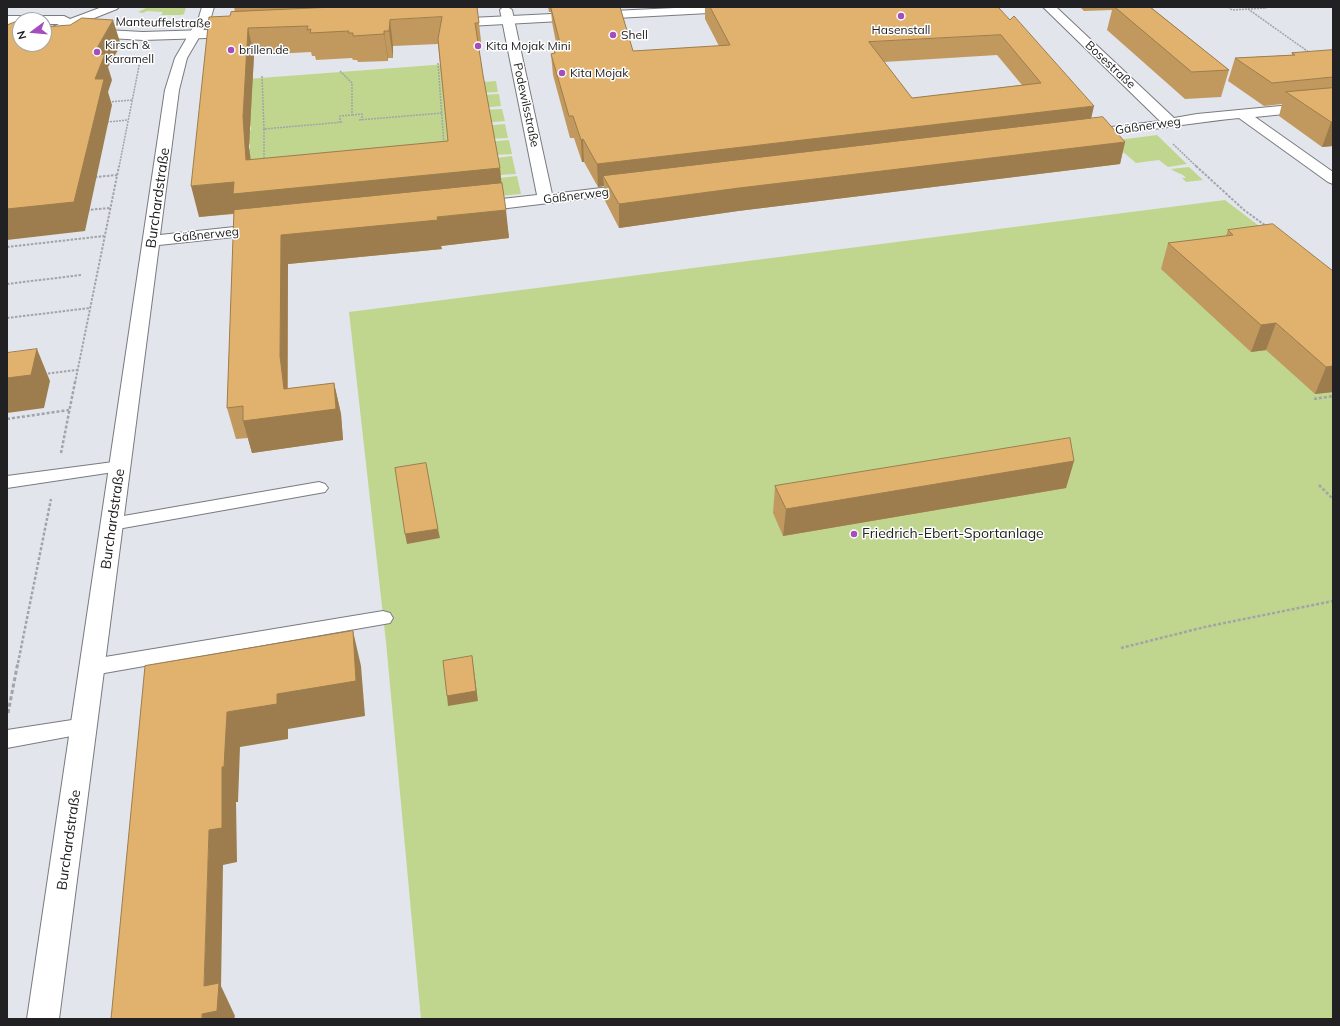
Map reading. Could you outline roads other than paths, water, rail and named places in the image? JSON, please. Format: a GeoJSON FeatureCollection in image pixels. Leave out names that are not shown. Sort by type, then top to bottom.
{"type":"FeatureCollection","features":[{"type":"Feature","properties":{"kind":"street"},"geometry":{"type":"LineString","coordinates":[[52,29],[113,7]]}},
{"type":"Feature","properties":{"kind":"street"},"geometry":{"type":"LineString","coordinates":[[435,23],[507,15],[559,7]]}},
{"type":"Feature","properties":{"kind":"street"},"geometry":{"type":"LineString","coordinates":[[445,13],[507,15],[764,7]]}},
{"type":"Feature","properties":{"kind":"street","name":"Bosestraße"},"geometry":{"type":"LineString","coordinates":[[1049,7],[1171,123]]}},
{"type":"Feature","properties":{"kind":"street","name":"Podewilsstraße"},"geometry":{"type":"LineString","coordinates":[[507,15],[546,200]]}},
{"type":"Feature","properties":{"kind":"street","name":"Manteuffelstraße"},"geometry":{"type":"LineString","coordinates":[[7,20],[78,20],[143,25],[202,20],[246,28]]}},
{"type":"Feature","properties":{"kind":"street","name":"Manteuffelstraße"},"geometry":{"type":"LineString","coordinates":[[52,31],[143,36],[202,20]]}},
{"type":"Feature","properties":{"kind":"street","name":"Burchardstraße"},"geometry":{"type":"LineString","coordinates":[[43,1019],[85,726],[172,90],[181,58],[202,20]]}},
{"type":"Feature","properties":{"kind":"street","name":"Gäßnerweg"},"geometry":{"type":"LineString","coordinates":[[1069,136],[1171,123],[1198,118],[1333,105]]}},
{"type":"Feature","properties":{"kind":"street"},"geometry":{"type":"LineString","coordinates":[[1242,114],[1333,179]]}},
{"type":"Feature","properties":{"kind":"street","name":"Gäßnerweg"},"geometry":{"type":"LineString","coordinates":[[464,208],[546,200],[646,187]]}},
{"type":"Feature","properties":{"kind":"street","name":"Gäßnerweg"},"geometry":{"type":"LineString","coordinates":[[152,241],[276,228]]}},
{"type":"Feature","properties":{"kind":"lane"},"geometry":{"type":"LineString","coordinates":[[7,482],[121,466]]}},
{"type":"Feature","properties":{"kind":"lane"},"geometry":{"type":"LineString","coordinates":[[112,524],[319,488]]}},
{"type":"Feature","properties":{"kind":"lane"},"geometry":{"type":"LineString","coordinates":[[93,667],[384,618]]}},
{"type":"Feature","properties":{"kind":"lane"},"geometry":{"type":"LineString","coordinates":[[7,740],[85,726]]}},
{"type":"Feature","properties":{"kind":"place","name":"Hasenstall"},"geometry":{"type":"Point","coordinates":[901,16]}},
{"type":"Feature","properties":{"kind":"place","name":"Shell"},"geometry":{"type":"Point","coordinates":[613,35]}},
{"type":"Feature","properties":{"kind":"place","name":"Kita Mojak Mini"},"geometry":{"type":"Point","coordinates":[478,46]}},
{"type":"Feature","properties":{"kind":"place","name":"brillen.de"},"geometry":{"type":"Point","coordinates":[231,50]}},
{"type":"Feature","properties":{"kind":"place","name":"Kirsch & Karamell"},"geometry":{"type":"Point","coordinates":[97,52]}},
{"type":"Feature","properties":{"kind":"place","name":"Kita Mojak"},"geometry":{"type":"Point","coordinates":[562,73]}},
{"type":"Feature","properties":{"kind":"place","name":"Friedrich-Ebert-Sportanlage"},"geometry":{"type":"Point","coordinates":[854,534]}}]}
